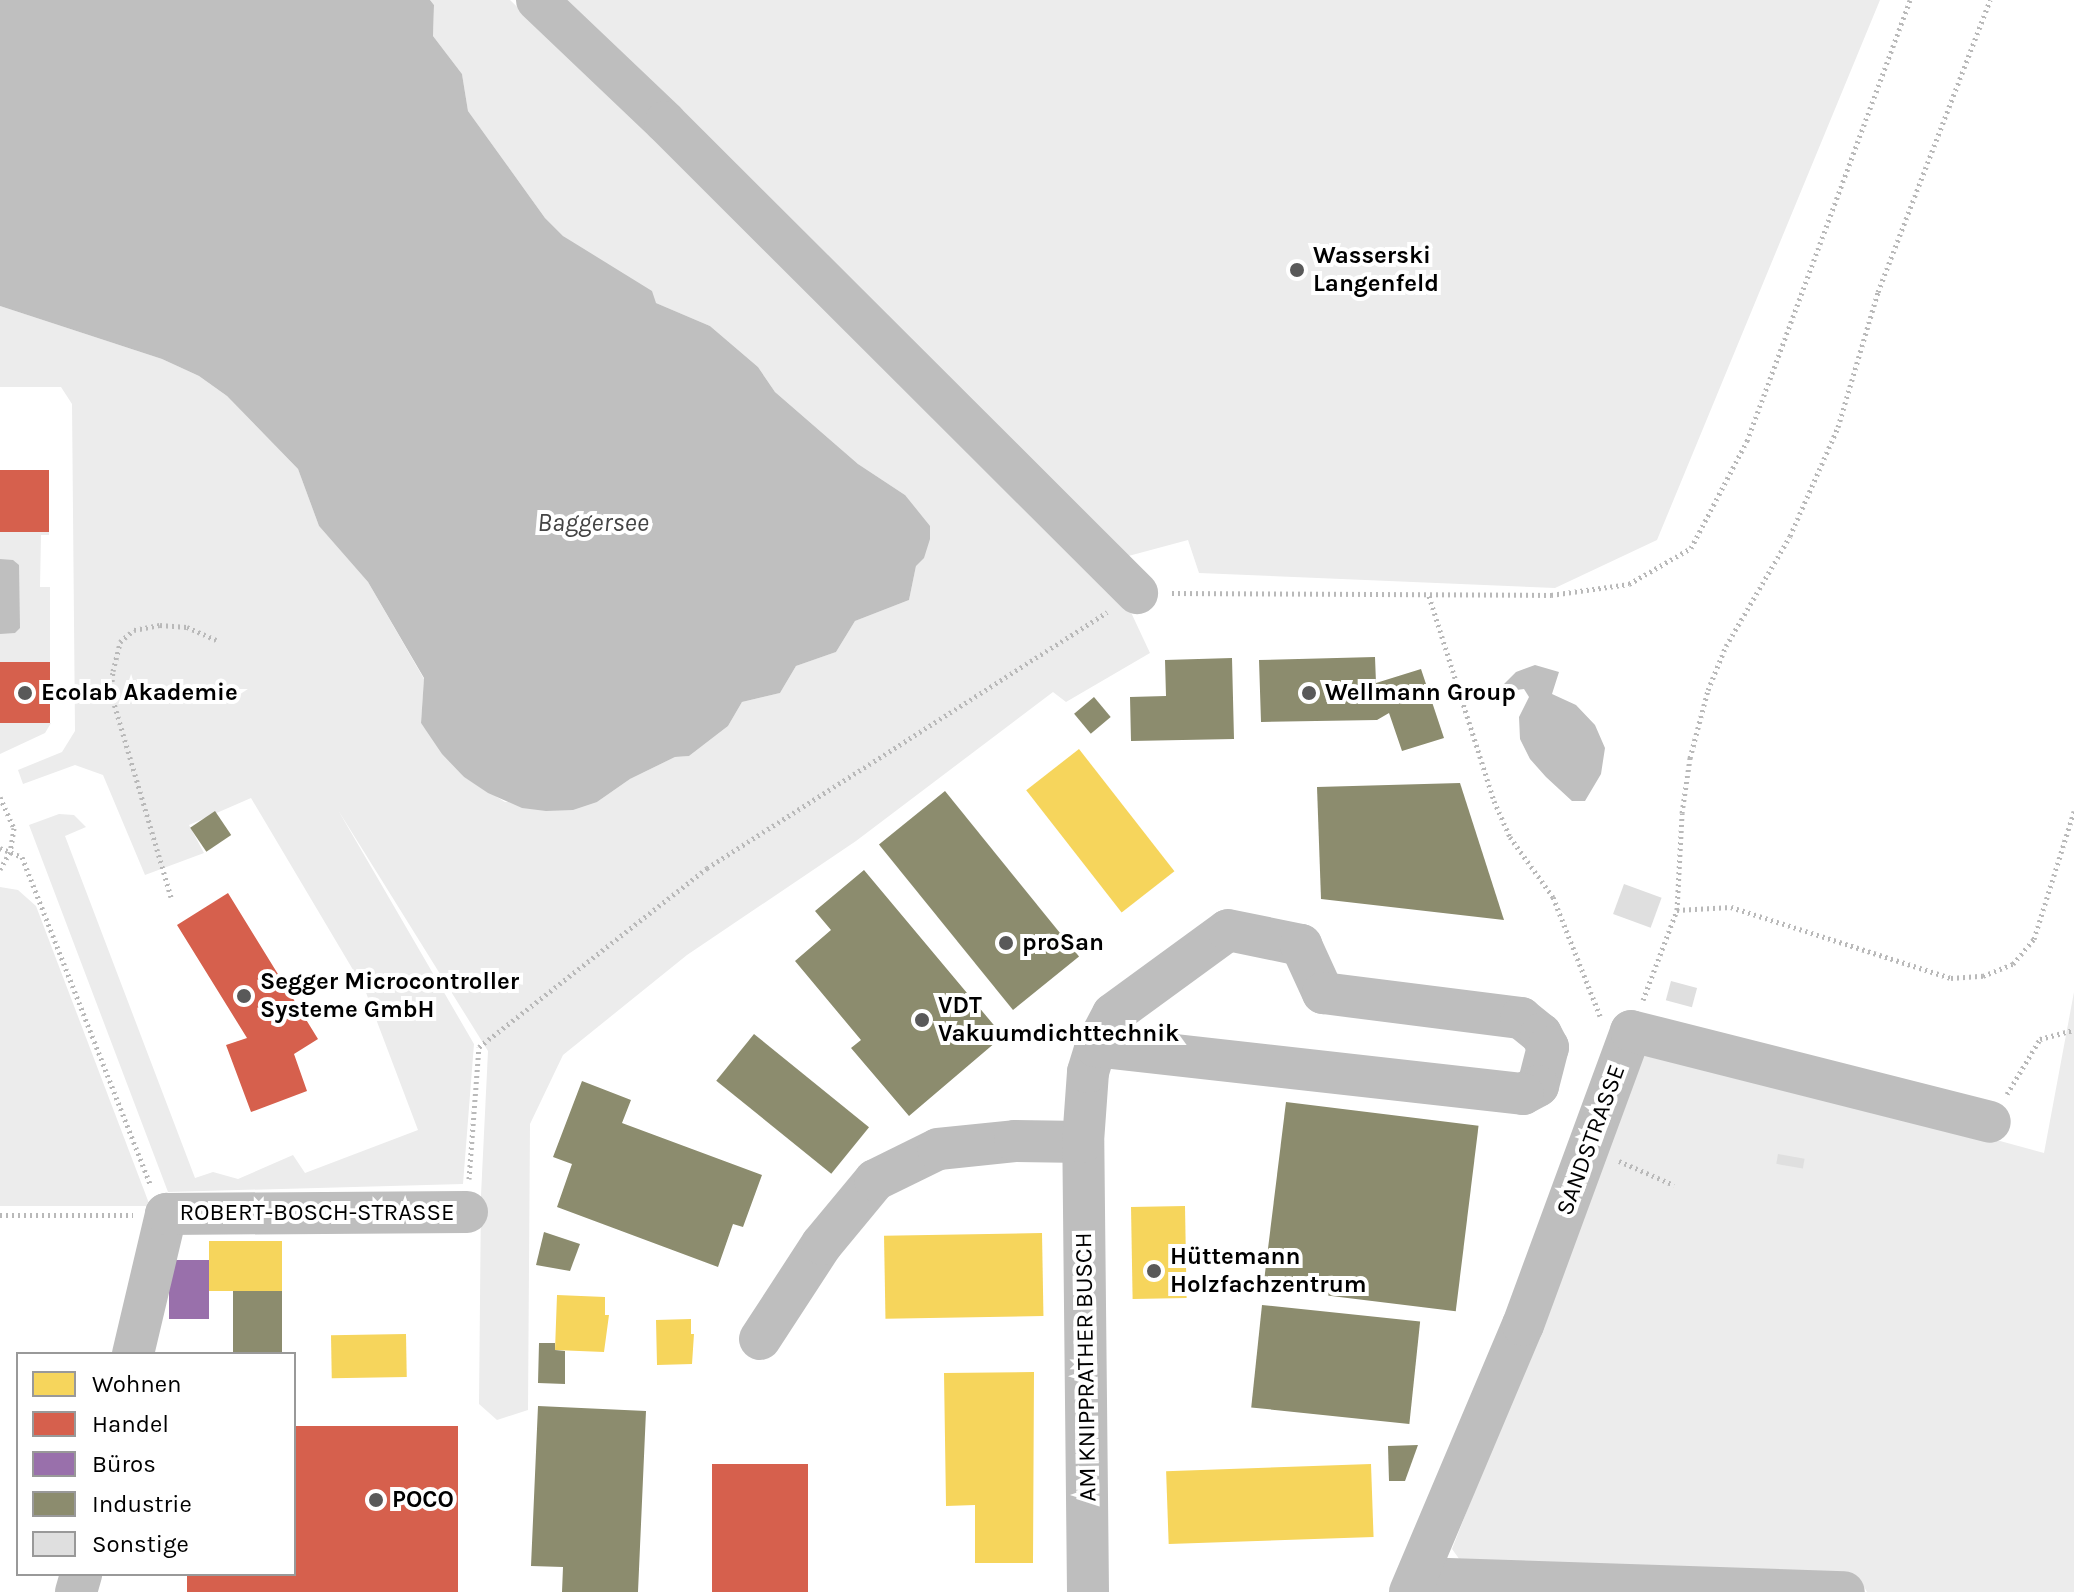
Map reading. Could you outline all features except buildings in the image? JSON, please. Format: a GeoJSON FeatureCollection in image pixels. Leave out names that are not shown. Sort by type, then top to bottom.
{"type":"FeatureCollection","features":[{"type":"Feature","properties":{"kind":"street"},"geometry":{"type":"LineString","coordinates":[[537,0],[665,122],[1137,593]]}},
{"type":"Feature","properties":{"kind":"street","name":"AM KNIPPRATHER BUSCH"},"geometry":{"type":"LineString","coordinates":[[1088,1592],[1083,1142],[1088,1072],[1096,1046],[1113,1014],[1228,930],[1301,945],[1323,993],[1521,1018],[1541,1034],[1548,1047],[1538,1086],[1523,1094],[1096,1046]]}},
{"type":"Feature","properties":{"kind":"street"},"geometry":{"type":"LineString","coordinates":[[1626,1048],[1990,1122]]}},
{"type":"Feature","properties":{"kind":"street","name":"SANDSTRASSE"},"geometry":{"type":"LineString","coordinates":[[1414,1585],[1523,1325],[1626,1048]]}},
{"type":"Feature","properties":{"kind":"street"},"geometry":{"type":"LineString","coordinates":[[760,1339],[822,1244],[875,1180],[938,1149],[1015,1141],[1083,1142]]}},
{"type":"Feature","properties":{"kind":"street","name":"ROBERT-BOSCH-STRASSE"},"geometry":{"type":"LineString","coordinates":[[133,1352],[166,1214],[467,1212]]}},
{"type":"Feature","properties":{"kind":"street"},"geometry":{"type":"LineString","coordinates":[[1414,1585],[1844,1592]]}},
{"type":"Feature","properties":{"kind":"path"},"geometry":{"type":"LineString","coordinates":[[467,1212],[479,1047],[707,868],[1137,593],[1551,595],[1629,584],[1691,548],[1747,441],[1910,0]]}},
{"type":"Feature","properties":{"kind":"path"},"geometry":{"type":"LineString","coordinates":[[1626,1048],[1677,910],[1682,813],[1690,758],[1708,690],[1726,646],[1790,536],[1838,427],[1878,292],[1990,0]]}},
{"type":"Feature","properties":{"kind":"path"},"geometry":{"type":"LineString","coordinates":[[1429,596],[1494,801],[1510,837],[1553,897],[1626,1048]]}},
{"type":"Feature","properties":{"kind":"path"},"geometry":{"type":"LineString","coordinates":[[171,897],[111,693],[113,671],[120,642],[134,630],[160,625],[187,627],[216,640]]}},
{"type":"Feature","properties":{"kind":"path"},"geometry":{"type":"LineString","coordinates":[[0,797],[14,828],[10,852],[0,869]]}},
{"type":"Feature","properties":{"kind":"path"},"geometry":{"type":"LineString","coordinates":[[1677,910],[1731,907],[1951,978],[1983,976],[2013,964],[2034,939],[2074,811]]}},
{"type":"Feature","properties":{"kind":"path"},"geometry":{"type":"LineString","coordinates":[[0,848],[22,857],[156,1200],[166,1214]]}},
{"type":"Feature","properties":{"kind":"path"},"geometry":{"type":"LineString","coordinates":[[1990,1122],[2040,1039],[2074,1030]]}},
{"type":"Feature","properties":{"kind":"path"},"geometry":{"type":"LineString","coordinates":[[1638,1166],[1674,1185]]}},
{"type":"Feature","properties":{"kind":"path"},"geometry":{"type":"LineString","coordinates":[[0,1215],[166,1214]]}},
{"type":"Feature","properties":{"kind":"shaded area"},"geometry":{"type":"Polygon","coordinates":[[[430,0],[510,0],[1121,591],[1150,653],[1066,702],[1053,692],[856,841],[687,955],[563,1055],[530,1124],[528,1410],[497,1420],[479,1404],[481,1195],[488,1051],[338,810],[474,1044],[463,1184],[168,1192],[29,825],[59,814],[74,815],[86,827],[65,836],[195,1178],[213,1172],[238,1179],[293,1155],[305,1173],[418,1130],[365,990],[251,798],[189,825],[204,853],[145,875],[103,775],[75,765],[23,784],[18,770],[62,752],[75,731],[72,404],[61,387],[0,387],[0,306],[162,359],[199,376],[227,396],[298,469],[319,526],[368,582],[424,679],[421,723],[464,777],[505,802],[597,802],[630,779],[675,757],[689,756],[728,726],[742,702],[780,693],[796,666],[836,652],[855,621],[909,600],[916,566],[905,495],[858,464],[775,392],[758,367],[710,326],[656,303],[563,236],[545,218],[468,111],[462,74],[433,36],[434,5],[430,0]]]}},
{"type":"Feature","properties":{"kind":"shaded area","name":"Wasserski Langenfeld"},"geometry":{"type":"Polygon","coordinates":[[[550,0],[1880,0],[1657,540],[1555,588],[1199,573],[1188,540],[1121,558],[550,0]]]}},
{"type":"Feature","properties":{"kind":"shaded area"},"geometry":{"type":"Polygon","coordinates":[[[49,531],[49,535],[41,535],[40,587],[50,587],[50,662],[0,662],[0,532],[49,531]]]}},
{"type":"Feature","properties":{"kind":"shaded area"},"geometry":{"type":"Polygon","coordinates":[[[0,723],[51,723],[45,733],[0,754],[0,723]]]}},
{"type":"Feature","properties":{"kind":"shaded area"},"geometry":{"type":"Polygon","coordinates":[[[0,887],[18,890],[36,906],[150,1206],[0,1206],[0,887]]]}},
{"type":"Feature","properties":{"kind":"shaded area"},"geometry":{"type":"Polygon","coordinates":[[[2074,992],[2074,1592],[1867,1592],[1863,1585],[1465,1567],[1452,1549],[1596,1181],[1644,1044],[2044,1153],[2074,992]]]}},
{"type":"Feature","properties":{"kind":"water","name":"Baggersee"},"geometry":{"type":"Polygon","coordinates":[[[0,0],[430,0],[434,5],[433,36],[462,74],[468,111],[545,218],[563,236],[652,291],[656,303],[710,326],[758,367],[775,392],[858,464],[905,495],[930,526],[930,539],[924,558],[916,566],[909,600],[855,621],[836,652],[796,666],[780,693],[742,702],[728,726],[689,756],[675,757],[630,779],[597,802],[573,810],[546,811],[522,808],[488,793],[464,777],[442,754],[421,723],[424,678],[368,582],[319,526],[298,469],[227,396],[199,376],[162,359],[0,306],[0,0]]]}},
{"type":"Feature","properties":{"kind":"water"},"geometry":{"type":"Polygon","coordinates":[[[0,559],[13,560],[19,565],[20,628],[15,633],[0,634],[0,559]]]}},
{"type":"Feature","properties":{"kind":"water"},"geometry":{"type":"Polygon","coordinates":[[[1535,665],[1559,672],[1552,694],[1576,705],[1595,725],[1605,748],[1601,774],[1585,801],[1572,801],[1546,777],[1530,759],[1520,739],[1519,717],[1529,697],[1524,689],[1508,691],[1501,687],[1516,672],[1535,665]]]}},
{"type":"Feature","properties":{"kind":"place","name":"Wasserski Langenfeld"},"geometry":{"type":"Point","coordinates":[1297,270]}},
{"type":"Feature","properties":{"kind":"place","name":"Ecolab Akademie"},"geometry":{"type":"Point","coordinates":[25,693]}},
{"type":"Feature","properties":{"kind":"place","name":"Wellmann Group"},"geometry":{"type":"Point","coordinates":[1309,693]}},
{"type":"Feature","properties":{"kind":"place","name":"proSan"},"geometry":{"type":"Point","coordinates":[1006,943]}},
{"type":"Feature","properties":{"kind":"place","name":"Segger Microcontroller Systeme GmbH"},"geometry":{"type":"Point","coordinates":[244,996]}},
{"type":"Feature","properties":{"kind":"place","name":"VDT Vakuumdichttechnik"},"geometry":{"type":"Point","coordinates":[922,1020]}},
{"type":"Feature","properties":{"kind":"place","name":"Hüttemann Holzfachzentrum"},"geometry":{"type":"Point","coordinates":[1154,1271]}},
{"type":"Feature","properties":{"kind":"place","name":"POCO"},"geometry":{"type":"Point","coordinates":[376,1500]}}]}
